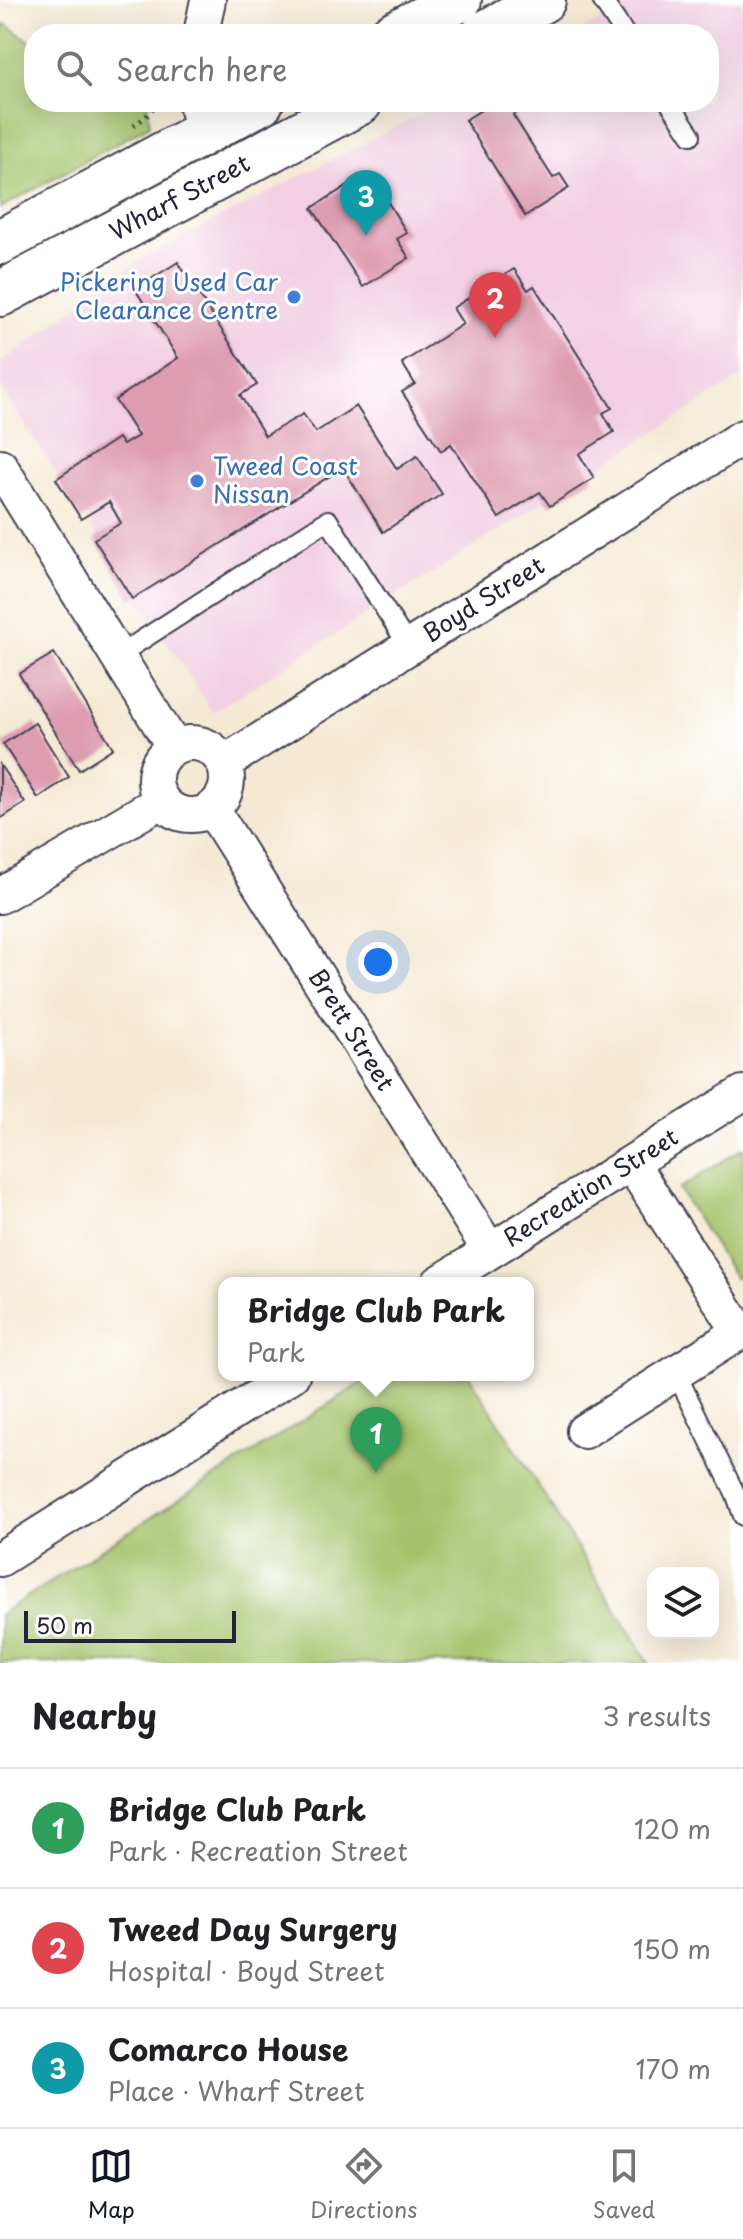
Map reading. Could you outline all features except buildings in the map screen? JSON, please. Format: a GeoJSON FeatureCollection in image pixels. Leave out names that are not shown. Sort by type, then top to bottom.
{"type":"FeatureCollection","features":[{"type":"Feature","properties":{"kind":"main road"},"geometry":{"type":"LineString","coordinates":[[411,18],[459,0]]}},
{"type":"Feature","properties":{"kind":"main road"},"geometry":{"type":"LineString","coordinates":[[501,24],[543,0]]}},
{"type":"Feature","properties":{"kind":"main road","name":"Wharf Street"},"geometry":{"type":"LineString","coordinates":[[0,242],[199,117],[220,112]]}},
{"type":"Feature","properties":{"kind":"main road","name":"Wharf Street"},"geometry":{"type":"LineString","coordinates":[[0,294],[341,112]]}},
{"type":"Feature","properties":{"kind":"street"},"geometry":{"type":"LineString","coordinates":[[203,24],[208,0]]}},
{"type":"Feature","properties":{"kind":"street","name":"Boyd Street"},"geometry":{"type":"LineString","coordinates":[[224,763],[743,437]]}},
{"type":"Feature","properties":{"kind":"street"},"geometry":{"type":"LineString","coordinates":[[0,466],[174,747]]}},
{"type":"Feature","properties":{"kind":"street"},"geometry":{"type":"LineString","coordinates":[[188,743],[202,744],[215,752],[224,763],[228,776],[227,788],[212,809],[191,816],[179,814],[161,801],[155,777],[164,755],[174,747],[188,743]]}},
{"type":"Feature","properties":{"kind":"street"},"geometry":{"type":"LineString","coordinates":[[0,896],[161,801]]}},
{"type":"Feature","properties":{"kind":"street","name":"Brett Street"},"geometry":{"type":"LineString","coordinates":[[212,809],[490,1251]]}},
{"type":"Feature","properties":{"kind":"street","name":"Recreation Street"},"geometry":{"type":"LineString","coordinates":[[449,1277],[743,1093]]}},
{"type":"Feature","properties":{"kind":"street"},"geometry":{"type":"LineString","coordinates":[[584,1431],[741,1331],[631,1163]]}},
{"type":"Feature","properties":{"kind":"street"},"geometry":{"type":"LineString","coordinates":[[0,1559],[282,1381]]}},
{"type":"Feature","properties":{"kind":"lane"},"geometry":{"type":"LineString","coordinates":[[602,0],[618,24]]}},
{"type":"Feature","properties":{"kind":"lane"},"geometry":{"type":"LineString","coordinates":[[676,112],[691,135]]}},
{"type":"Feature","properties":{"kind":"lane"},"geometry":{"type":"LineString","coordinates":[[117,656],[328,520],[409,647]]}},
{"type":"Feature","properties":{"kind":"lane"},"geometry":{"type":"LineString","coordinates":[[676,1373],[736,1495],[743,1516]]}},
{"type":"Feature","properties":{"kind":"shaded area"},"geometry":{"type":"Polygon","coordinates":[[[639,0],[743,0],[743,376],[213,712],[0,387],[0,363],[144,257],[424,112],[719,112],[719,24],[593,24],[639,0]]]}},
{"type":"Feature","properties":{"kind":"green space"},"geometry":{"type":"Polygon","coordinates":[[[5,24],[24,37],[24,112],[148,112],[150,125],[0,208],[0,40],[5,24]]]}},
{"type":"Feature","properties":{"kind":"green space"},"geometry":{"type":"Polygon","coordinates":[[[743,1148],[743,1273],[735,1278],[679,1189],[743,1148]]]}},
{"type":"Feature","properties":{"kind":"green space"},"geometry":{"type":"Polygon","coordinates":[[[365,1381],[473,1381],[649,1663],[0,1663],[0,1614],[365,1381]]]}},
{"type":"Feature","properties":{"kind":"place","name":"Comarco House"},"geometry":{"type":"Point","coordinates":[366,236]}},
{"type":"Feature","properties":{"kind":"place","name":"Pickering Used Car Clearance Centre"},"geometry":{"type":"Point","coordinates":[294,297]}},
{"type":"Feature","properties":{"kind":"place","name":"Tweed Day Surgery"},"geometry":{"type":"Point","coordinates":[495,338]}},
{"type":"Feature","properties":{"kind":"place","name":"Tweed Coast Nissan"},"geometry":{"type":"Point","coordinates":[197,481]}},
{"type":"Feature","properties":{"kind":"place","name":"Bridge Club Park"},"geometry":{"type":"Point","coordinates":[376,1473]}}]}
